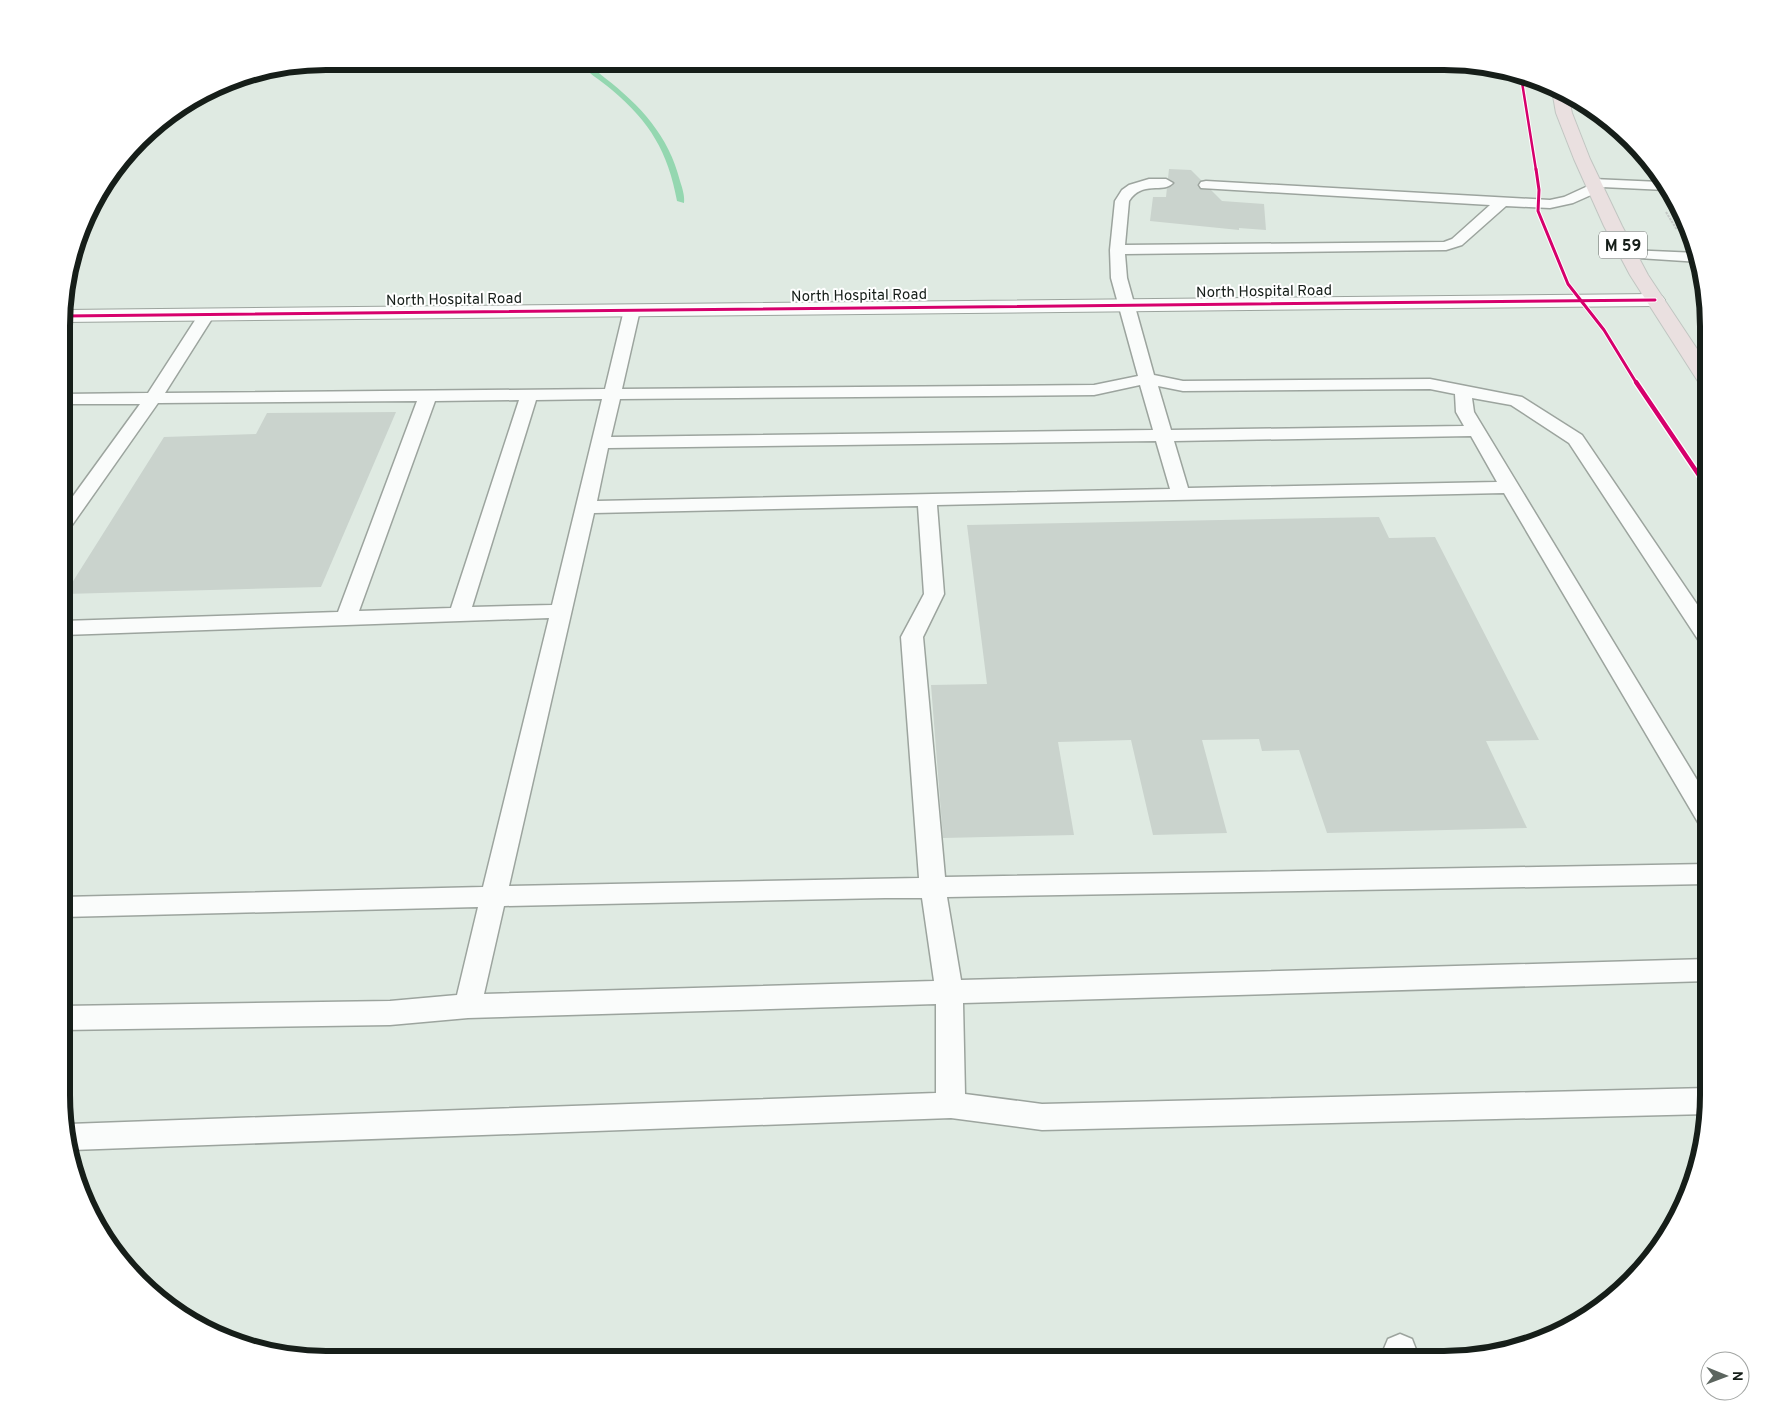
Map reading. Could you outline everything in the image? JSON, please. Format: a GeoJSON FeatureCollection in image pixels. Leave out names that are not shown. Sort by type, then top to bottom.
{"type":"FeatureCollection","features":[{"type":"Feature","properties":{"kind":"highway","name":"M 59"},"geometry":{"type":"LineString","coordinates":[[1561,98],[1564,113],[1594,185],[1628,254],[1700,370]]}},
{"type":"Feature","properties":{"kind":"street","name":"North Hospital Road"},"geometry":{"type":"LineString","coordinates":[[71,316],[1655,300]]}},
{"type":"Feature","properties":{"kind":"lane"},"geometry":{"type":"LineString","coordinates":[[1166,183],[1149,183],[1134,188],[1127,193],[1122,201],[1117,250],[1118,278],[1181,494]]}},
{"type":"Feature","properties":{"kind":"lane"},"geometry":{"type":"LineString","coordinates":[[1206,185],[1550,204],[1568,200],[1594,185],[1658,186]]}},
{"type":"Feature","properties":{"kind":"lane"},"geometry":{"type":"LineString","coordinates":[[1117,250],[1446,246],[1457,242],[1503,201]]}},
{"type":"Feature","properties":{"kind":"lane"},"geometry":{"type":"LineString","coordinates":[[1628,254],[1690,258]]}},
{"type":"Feature","properties":{"kind":"lane"},"geometry":{"type":"LineString","coordinates":[[468,1006],[632,310]]}},
{"type":"Feature","properties":{"kind":"lane"},"geometry":{"type":"LineString","coordinates":[[70,514],[154,398],[207,314]]}},
{"type":"Feature","properties":{"kind":"lane"},"geometry":{"type":"LineString","coordinates":[[70,400],[1094,390],[1147,379],[1183,386],[1430,384],[1516,401],[1576,439],[1700,627]]}},
{"type":"Feature","properties":{"kind":"lane"},"geometry":{"type":"LineString","coordinates":[[1463,391],[1465,412],[1700,805]]}},
{"type":"Feature","properties":{"kind":"lane"},"geometry":{"type":"LineString","coordinates":[[459,615],[529,395]]}},
{"type":"Feature","properties":{"kind":"lane"},"geometry":{"type":"LineString","coordinates":[[346,618],[428,396]]}},
{"type":"Feature","properties":{"kind":"lane"},"geometry":{"type":"LineString","coordinates":[[600,443],[1476,431]]}},
{"type":"Feature","properties":{"kind":"lane"},"geometry":{"type":"LineString","coordinates":[[586,507],[1510,487]]}},
{"type":"Feature","properties":{"kind":"lane"},"geometry":{"type":"LineString","coordinates":[[927,500],[934,594],[912,637],[933,888],[948,992],[950,1105]]}},
{"type":"Feature","properties":{"kind":"lane"},"geometry":{"type":"LineString","coordinates":[[70,628],[561,611]]}},
{"type":"Feature","properties":{"kind":"lane"},"geometry":{"type":"LineString","coordinates":[[70,907],[1179,882],[1700,874]]}},
{"type":"Feature","properties":{"kind":"lane"},"geometry":{"type":"LineString","coordinates":[[70,1018],[390,1012],[468,1006],[1700,970]]}},
{"type":"Feature","properties":{"kind":"lane"},"geometry":{"type":"LineString","coordinates":[[74,1138],[950,1105],[1042,1117],[1700,1101]]}},
{"type":"Feature","properties":{"kind":"path"},"geometry":{"type":"LineString","coordinates":[[1658,186],[1678,223]]}},
{"type":"Feature","properties":{"kind":"building"},"geometry":{"type":"Polygon","coordinates":[[[1169,169],[1191,170],[1222,201],[1264,204],[1266,230],[1239,228],[1239,230],[1150,221],[1153,197],[1166,197],[1169,169]]]}},
{"type":"Feature","properties":{"kind":"building"},"geometry":{"type":"Polygon","coordinates":[[[396,412],[321,587],[70,594],[70,586],[164,437],[256,434],[267,413],[396,412]]]}},
{"type":"Feature","properties":{"kind":"building"},"geometry":{"type":"Polygon","coordinates":[[[1379,517],[1389,538],[1435,537],[1539,740],[1486,741],[1527,828],[1327,833],[1299,750],[1262,751],[1259,739],[1202,740],[1227,833],[1153,835],[1131,740],[1058,742],[1074,835],[943,838],[931,685],[987,684],[967,525],[1379,517]]]}},
{"type":"Feature","properties":{"kind":"waterway"},"geometry":{"type":"LineString","coordinates":[[591,70],[641,113],[660,138],[676,176],[681,201]]}},
{"type":"Feature","properties":{"kind":"cycle path"},"geometry":{"type":"LineString","coordinates":[[1522,83],[1539,190],[1538,211],[1568,284],[1604,330],[1638,385],[1700,477]]}},
{"type":"Feature","properties":{"kind":"cycle path"},"geometry":{"type":"LineString","coordinates":[[71,316],[1655,300]]}}]}
